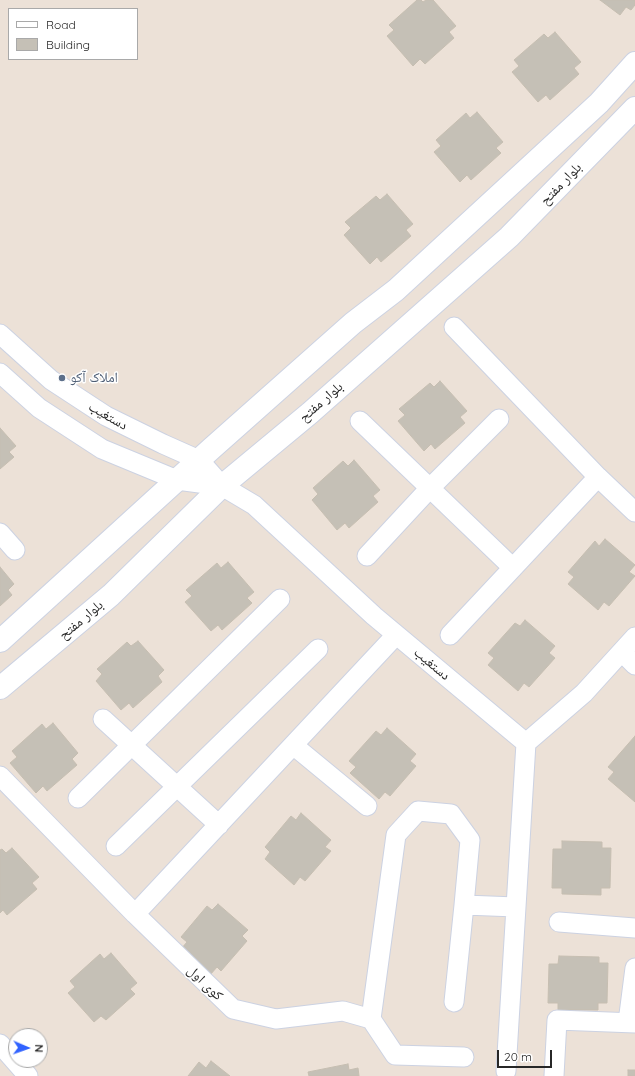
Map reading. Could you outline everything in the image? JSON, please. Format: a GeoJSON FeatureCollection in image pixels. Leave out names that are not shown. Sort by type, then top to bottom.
{"type":"FeatureCollection","features":[{"type":"Feature","properties":{"kind":"street"},"geometry":{"type":"LineString","coordinates":[[0,641],[199,460],[354,323],[396,290],[599,103],[635,62]]}},
{"type":"Feature","properties":{"kind":"street","name":"بلوار مفتح"},"geometry":{"type":"LineString","coordinates":[[0,688],[111,595],[222,486],[310,413],[509,237],[635,108]]}},
{"type":"Feature","properties":{"kind":"street"},"geometry":{"type":"LineString","coordinates":[[454,327],[598,477],[635,512]]}},
{"type":"Feature","properties":{"kind":"street","name":"دستغیب"},"geometry":{"type":"LineString","coordinates":[[0,335],[51,380],[106,416],[199,460],[222,486],[254,505],[374,616],[526,743]]}},
{"type":"Feature","properties":{"kind":"street","name":"دستغیب"},"geometry":{"type":"LineString","coordinates":[[0,373],[39,408],[102,449],[177,480],[222,486]]}},
{"type":"Feature","properties":{"kind":"street"},"geometry":{"type":"LineString","coordinates":[[367,556],[430,488],[499,420]]}},
{"type":"Feature","properties":{"kind":"street"},"geometry":{"type":"LineString","coordinates":[[360,421],[513,568]]}},
{"type":"Feature","properties":{"kind":"street"},"geometry":{"type":"LineString","coordinates":[[450,635],[598,477]]}},
{"type":"Feature","properties":{"kind":"street"},"geometry":{"type":"LineString","coordinates":[[0,533],[15,550]]}},
{"type":"Feature","properties":{"kind":"street"},"geometry":{"type":"LineString","coordinates":[[78,798],[280,599]]}},
{"type":"Feature","properties":{"kind":"street"},"geometry":{"type":"LineString","coordinates":[[135,914],[396,635]]}},
{"type":"Feature","properties":{"kind":"street"},"geometry":{"type":"LineString","coordinates":[[506,1071],[526,743],[584,693],[635,636]]}},
{"type":"Feature","properties":{"kind":"street"},"geometry":{"type":"LineString","coordinates":[[116,846],[318,649]]}},
{"type":"Feature","properties":{"kind":"street"},"geometry":{"type":"LineString","coordinates":[[622,652],[635,665]]}},
{"type":"Feature","properties":{"kind":"street"},"geometry":{"type":"LineString","coordinates":[[103,719],[219,824]]}},
{"type":"Feature","properties":{"kind":"street"},"geometry":{"type":"LineString","coordinates":[[294,745],[367,806]]}},
{"type":"Feature","properties":{"kind":"street","name":"کوی اول"},"geometry":{"type":"LineString","coordinates":[[0,776],[135,914],[233,1009],[276,1019],[343,1011],[371,1019]]}},
{"type":"Feature","properties":{"kind":"street"},"geometry":{"type":"LineString","coordinates":[[454,1002],[470,840],[451,814],[418,811],[396,835],[371,1019],[395,1054],[464,1057]]}},
{"type":"Feature","properties":{"kind":"street"},"geometry":{"type":"LineString","coordinates":[[464,905],[516,907]]}},
{"type":"Feature","properties":{"kind":"street"},"geometry":{"type":"LineString","coordinates":[[559,922],[635,928]]}},
{"type":"Feature","properties":{"kind":"street"},"geometry":{"type":"LineString","coordinates":[[554,1076],[557,1020],[632,1022],[635,968]]}},
{"type":"Feature","properties":{"kind":"street"},"geometry":{"type":"LineString","coordinates":[[0,1044],[28,1076]]}},
{"type":"Feature","properties":{"kind":"building"},"geometry":{"type":"Polygon","coordinates":[[[417,0],[421,0],[423,2],[426,0],[433,0],[456,26],[449,32],[454,38],[425,64],[420,59],[413,66],[387,36],[394,30],[389,25],[417,0]]]}},
{"type":"Feature","properties":{"kind":"building"},"geometry":{"type":"Polygon","coordinates":[[[600,0],[635,0],[635,5],[631,10],[626,7],[620,15],[600,0]]]}},
{"type":"Feature","properties":{"kind":"building"},"geometry":{"type":"Polygon","coordinates":[[[555,32],[581,62],[574,68],[579,74],[550,100],[546,95],[538,102],[512,72],[519,66],[514,60],[544,34],[548,38],[555,32]]]}},
{"type":"Feature","properties":{"kind":"building"},"geometry":{"type":"Polygon","coordinates":[[[477,112],[503,142],[496,148],[501,153],[471,180],[467,175],[460,182],[434,152],[441,146],[436,140],[466,113],[470,118],[477,112]]]}},
{"type":"Feature","properties":{"kind":"building"},"geometry":{"type":"Polygon","coordinates":[[[387,194],[413,224],[406,230],[411,236],[381,262],[377,257],[370,264],[344,235],[351,228],[345,222],[376,196],[380,200],[387,194]]]}},
{"type":"Feature","properties":{"kind":"building"},"geometry":{"type":"Polygon","coordinates":[[[440,381],[467,411],[460,417],[465,423],[435,449],[431,444],[424,451],[398,421],[405,415],[399,409],[430,383],[434,387],[440,381]]]}},
{"type":"Feature","properties":{"kind":"building"},"geometry":{"type":"Polygon","coordinates":[[[0,428],[16,446],[9,452],[14,457],[0,469],[0,428]]]}},
{"type":"Feature","properties":{"kind":"building"},"geometry":{"type":"Polygon","coordinates":[[[354,460],[380,490],[373,496],[378,502],[349,528],[345,523],[337,530],[312,500],[318,494],[313,488],[343,461],[348,466],[354,460]]]}},
{"type":"Feature","properties":{"kind":"building"},"geometry":{"type":"Polygon","coordinates":[[[605,539],[635,565],[629,572],[635,576],[609,606],[604,602],[598,610],[568,584],[574,577],[568,572],[595,541],[599,546],[605,539]]]}},
{"type":"Feature","properties":{"kind":"building"},"geometry":{"type":"Polygon","coordinates":[[[228,562],[254,592],[247,598],[252,603],[222,630],[218,625],[211,631],[185,602],[192,596],[186,590],[217,563],[221,568],[228,562]]]}},
{"type":"Feature","properties":{"kind":"building"},"geometry":{"type":"Polygon","coordinates":[[[0,567],[14,584],[8,590],[12,595],[0,606],[0,567]]]}},
{"type":"Feature","properties":{"kind":"building"},"geometry":{"type":"Polygon","coordinates":[[[525,620],[555,646],[549,653],[555,658],[529,687],[524,683],[518,691],[488,665],[494,658],[488,653],[515,623],[520,626],[525,620]]]}},
{"type":"Feature","properties":{"kind":"building"},"geometry":{"type":"Polygon","coordinates":[[[138,641],[164,670],[158,676],[162,682],[133,708],[129,703],[121,710],[96,681],[102,674],[97,669],[127,642],[131,646],[138,641]]]}},
{"type":"Feature","properties":{"kind":"building"},"geometry":{"type":"Polygon","coordinates":[[[53,723],[78,753],[72,759],[77,765],[47,791],[43,786],[36,793],[10,763],[17,757],[12,751],[42,724],[46,729],[53,723]]]}},
{"type":"Feature","properties":{"kind":"building"},"geometry":{"type":"Polygon","coordinates":[[[387,728],[416,754],[410,761],[416,766],[390,796],[385,792],[379,799],[350,773],[356,767],[349,761],[376,731],[381,735],[387,728]]]}},
{"type":"Feature","properties":{"kind":"building"},"geometry":{"type":"Polygon","coordinates":[[[635,736],[635,802],[608,779],[614,772],[608,767],[635,736]]]}},
{"type":"Feature","properties":{"kind":"building"},"geometry":{"type":"Polygon","coordinates":[[[301,813],[331,840],[325,847],[331,851],[305,881],[300,877],[294,885],[265,859],[270,852],[265,847],[291,816],[296,820],[301,813]]]}},
{"type":"Feature","properties":{"kind":"building"},"geometry":{"type":"Polygon","coordinates":[[[562,841],[602,842],[602,848],[611,848],[610,888],[601,888],[601,895],[562,894],[562,888],[552,888],[553,849],[562,849],[562,841]]]}},
{"type":"Feature","properties":{"kind":"building"},"geometry":{"type":"Polygon","coordinates":[[[12,848],[39,877],[32,883],[37,889],[7,915],[3,910],[0,913],[0,850],[2,849],[6,853],[12,848]]]}},
{"type":"Feature","properties":{"kind":"building"},"geometry":{"type":"Polygon","coordinates":[[[218,904],[248,930],[242,936],[247,941],[221,971],[217,967],[210,975],[181,949],[187,942],[181,937],[207,906],[212,910],[218,904]]]}},
{"type":"Feature","properties":{"kind":"building"},"geometry":{"type":"Polygon","coordinates":[[[111,953],[137,983],[130,989],[135,994],[106,1020],[101,1016],[94,1022],[68,993],[75,987],[70,981],[100,954],[104,959],[111,953]]]}},
{"type":"Feature","properties":{"kind":"building"},"geometry":{"type":"Polygon","coordinates":[[[559,956],[599,957],[599,963],[608,963],[607,1003],[598,1003],[598,1010],[558,1010],[558,1003],[548,1003],[549,964],[558,964],[559,956]]]}},
{"type":"Feature","properties":{"kind":"building"},"geometry":{"type":"Polygon","coordinates":[[[211,1061],[230,1076],[188,1076],[199,1062],[206,1068],[211,1061]]]}},
{"type":"Feature","properties":{"kind":"building"},"geometry":{"type":"Polygon","coordinates":[[[348,1064],[349,1070],[358,1068],[359,1076],[309,1076],[308,1072],[348,1064]]]}},
{"type":"Feature","properties":{"kind":"building"},"geometry":{"type":"Polygon","coordinates":[[[628,1070],[635,1070],[635,1076],[628,1076],[628,1070]]]}},
{"type":"Feature","properties":{"kind":"place","name":"املاک آکو"},"geometry":{"type":"Point","coordinates":[62,378]}}]}
